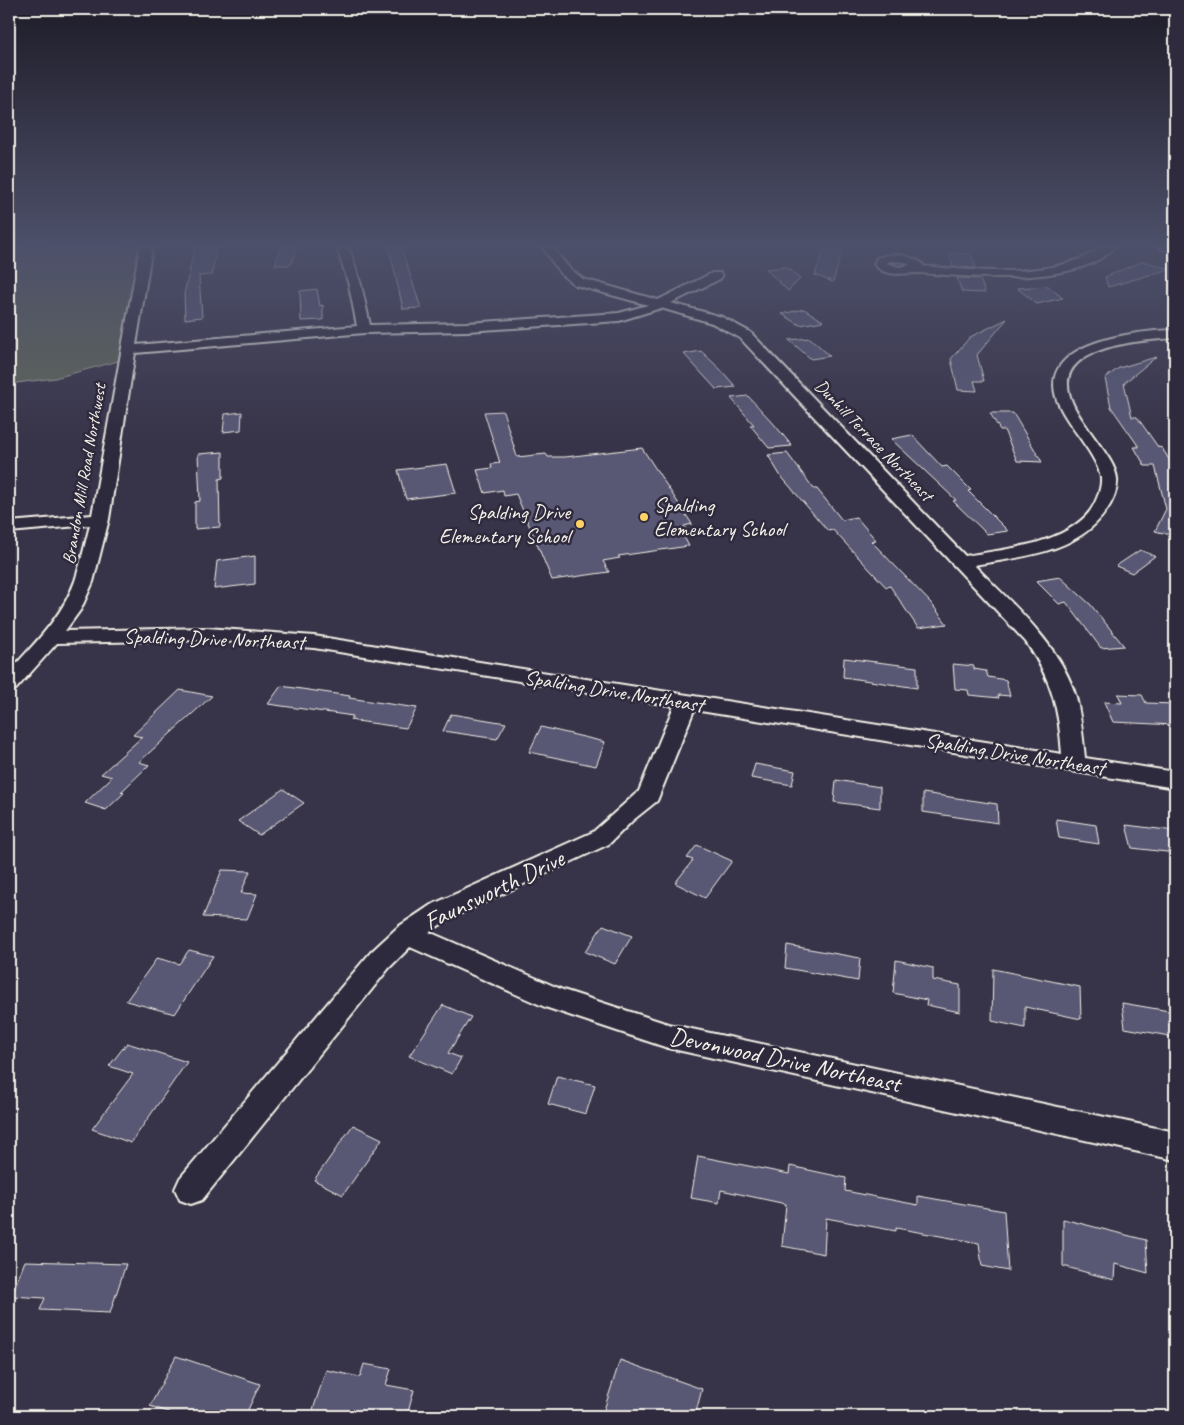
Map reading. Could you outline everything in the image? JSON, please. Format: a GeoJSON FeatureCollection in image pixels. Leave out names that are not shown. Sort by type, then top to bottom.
{"type":"FeatureCollection","features":[{"type":"Feature","properties":{"kind":"street","name":"Brandon Mill Road Northwest"},"geometry":{"type":"LineString","coordinates":[[9,684],[51,637],[71,609],[84,582],[100,519],[134,314]]}},
{"type":"Feature","properties":{"kind":"street"},"geometry":{"type":"LineString","coordinates":[[361,314],[364,329]]}},
{"type":"Feature","properties":{"kind":"street"},"geometry":{"type":"LineString","coordinates":[[128,350],[364,329],[467,327],[602,319],[635,314]]}},
{"type":"Feature","properties":{"kind":"street","name":"Dunhill Terrace Northeast"},"geometry":{"type":"LineString","coordinates":[[692,314],[717,320],[745,335],[1033,638],[1053,665],[1069,704],[1074,764]]}},
{"type":"Feature","properties":{"kind":"street"},"geometry":{"type":"LineString","coordinates":[[962,562],[1032,549],[1059,540],[1087,524],[1102,506],[1110,479],[1066,406],[1060,385],[1062,374],[1067,365],[1077,356],[1103,345],[1132,337],[1175,334]]}},
{"type":"Feature","properties":{"kind":"street"},"geometry":{"type":"LineString","coordinates":[[9,528],[100,519]]}},
{"type":"Feature","properties":{"kind":"street","name":"Spalding Drive Northeast"},"geometry":{"type":"LineString","coordinates":[[51,637],[207,634],[283,638],[1175,780]]}},
{"type":"Feature","properties":{"kind":"street","name":"Faunsworth Drive"},"geometry":{"type":"LineString","coordinates":[[191,1189],[380,960],[407,934],[440,912],[601,838],[624,815],[649,795],[686,703]]}},
{"type":"Feature","properties":{"kind":"street","name":"Devonwood Drive Northeast"},"geometry":{"type":"LineString","coordinates":[[407,934],[555,999],[668,1036],[1175,1146]]}},
{"type":"Feature","properties":{"kind":"green space"},"geometry":{"type":"Polygon","coordinates":[[[9,314],[131,314],[122,360],[55,378],[9,384],[9,314]]]}},
{"type":"Feature","properties":{"kind":"building"},"geometry":{"type":"Polygon","coordinates":[[[185,314],[202,314],[202,317],[185,319],[185,314]]]}},
{"type":"Feature","properties":{"kind":"building"},"geometry":{"type":"Polygon","coordinates":[[[301,314],[323,314],[323,320],[301,321],[301,314]]]}},
{"type":"Feature","properties":{"kind":"building"},"geometry":{"type":"Polygon","coordinates":[[[782,314],[811,314],[823,321],[800,325],[782,314]]]}},
{"type":"Feature","properties":{"kind":"building"},"geometry":{"type":"Polygon","coordinates":[[[1007,319],[977,355],[984,381],[974,381],[977,391],[958,390],[951,359],[970,337],[1007,319]]]}},
{"type":"Feature","properties":{"kind":"building"},"geometry":{"type":"Polygon","coordinates":[[[810,338],[830,356],[811,359],[789,340],[810,338]]]}},
{"type":"Feature","properties":{"kind":"building"},"geometry":{"type":"Polygon","coordinates":[[[701,351],[736,387],[716,389],[684,354],[701,351]]]}},
{"type":"Feature","properties":{"kind":"building"},"geometry":{"type":"Polygon","coordinates":[[[1156,357],[1124,383],[1132,417],[1137,417],[1158,447],[1162,448],[1175,469],[1175,536],[1155,531],[1166,509],[1155,466],[1145,466],[1134,447],[1139,447],[1111,407],[1105,378],[1119,368],[1156,357]]]}},
{"type":"Feature","properties":{"kind":"building"},"geometry":{"type":"Polygon","coordinates":[[[748,396],[792,446],[769,448],[750,425],[754,425],[731,398],[748,396]]]}},
{"type":"Feature","properties":{"kind":"building","name":"Spalding Elementary School"},"geometry":{"type":"Polygon","coordinates":[[[503,411],[517,457],[546,454],[548,457],[565,457],[642,448],[692,524],[684,526],[690,536],[684,537],[689,546],[618,556],[620,558],[603,561],[609,572],[552,580],[516,494],[504,496],[503,490],[485,493],[477,470],[492,468],[491,464],[500,463],[484,412],[503,411]]]}},
{"type":"Feature","properties":{"kind":"building"},"geometry":{"type":"Polygon","coordinates":[[[242,412],[241,430],[223,432],[225,414],[242,412]]]}},
{"type":"Feature","properties":{"kind":"building"},"geometry":{"type":"Polygon","coordinates":[[[990,413],[1013,413],[1042,462],[1017,461],[1004,430],[1000,430],[990,413]]]}},
{"type":"Feature","properties":{"kind":"building"},"geometry":{"type":"Polygon","coordinates":[[[912,435],[942,467],[947,466],[971,490],[968,491],[1008,531],[987,534],[953,501],[956,500],[891,439],[912,435]]]}},
{"type":"Feature","properties":{"kind":"building"},"geometry":{"type":"Polygon","coordinates":[[[223,452],[223,478],[219,479],[220,527],[195,529],[195,502],[200,501],[198,454],[223,452]]]}},
{"type":"Feature","properties":{"kind":"building"},"geometry":{"type":"Polygon","coordinates":[[[787,453],[814,489],[817,489],[842,520],[856,517],[876,540],[871,541],[931,603],[947,624],[918,628],[890,586],[886,587],[833,530],[828,531],[780,475],[768,455],[787,453]]]}},
{"type":"Feature","properties":{"kind":"building"},"geometry":{"type":"Polygon","coordinates":[[[447,464],[456,493],[406,499],[398,470],[447,464]]]}},
{"type":"Feature","properties":{"kind":"building"},"geometry":{"type":"Polygon","coordinates":[[[1140,550],[1155,556],[1132,573],[1116,566],[1140,550]]]}},
{"type":"Feature","properties":{"kind":"building"},"geometry":{"type":"Polygon","coordinates":[[[255,556],[255,584],[214,589],[217,561],[255,556]]]}},
{"type":"Feature","properties":{"kind":"building"},"geometry":{"type":"Polygon","coordinates":[[[1060,577],[1090,604],[1124,646],[1101,648],[1066,602],[1059,604],[1036,581],[1060,577]]]}},
{"type":"Feature","properties":{"kind":"building"},"geometry":{"type":"Polygon","coordinates":[[[844,658],[917,667],[917,688],[843,677],[844,658]]]}},
{"type":"Feature","properties":{"kind":"building"},"geometry":{"type":"Polygon","coordinates":[[[953,664],[974,666],[974,669],[986,671],[988,677],[1006,680],[1010,696],[998,695],[999,698],[969,695],[968,690],[955,689],[953,664]]]}},
{"type":"Feature","properties":{"kind":"building"},"geometry":{"type":"Polygon","coordinates":[[[281,686],[417,708],[406,728],[350,720],[353,716],[268,704],[281,686]]]}},
{"type":"Feature","properties":{"kind":"building"},"geometry":{"type":"Polygon","coordinates":[[[180,690],[212,696],[139,762],[149,765],[121,792],[124,793],[106,810],[85,803],[112,777],[101,774],[142,737],[133,735],[180,690]]]}},
{"type":"Feature","properties":{"kind":"building"},"geometry":{"type":"Polygon","coordinates":[[[1118,694],[1142,695],[1146,703],[1175,704],[1175,725],[1113,722],[1104,702],[1122,703],[1118,694]]]}},
{"type":"Feature","properties":{"kind":"building"},"geometry":{"type":"Polygon","coordinates":[[[451,714],[506,723],[497,739],[443,731],[451,714]]]}},
{"type":"Feature","properties":{"kind":"building"},"geometry":{"type":"Polygon","coordinates":[[[541,727],[605,742],[596,766],[529,752],[541,727]]]}},
{"type":"Feature","properties":{"kind":"building"},"geometry":{"type":"Polygon","coordinates":[[[755,764],[795,771],[792,785],[751,778],[755,764]]]}},
{"type":"Feature","properties":{"kind":"building"},"geometry":{"type":"Polygon","coordinates":[[[836,780],[880,787],[880,808],[834,802],[836,780]]]}},
{"type":"Feature","properties":{"kind":"building"},"geometry":{"type":"Polygon","coordinates":[[[283,789],[304,803],[259,835],[238,821],[283,789]]]}},
{"type":"Feature","properties":{"kind":"building"},"geometry":{"type":"Polygon","coordinates":[[[923,793],[997,804],[998,823],[923,812],[923,793]]]}},
{"type":"Feature","properties":{"kind":"building"},"geometry":{"type":"Polygon","coordinates":[[[1056,819],[1096,825],[1099,844],[1059,838],[1056,819]]]}},
{"type":"Feature","properties":{"kind":"building"},"geometry":{"type":"Polygon","coordinates":[[[1126,825],[1175,831],[1175,853],[1132,848],[1126,825]]]}},
{"type":"Feature","properties":{"kind":"building"},"geometry":{"type":"Polygon","coordinates":[[[697,845],[732,861],[705,898],[675,883],[693,860],[687,858],[697,845]]]}},
{"type":"Feature","properties":{"kind":"building"},"geometry":{"type":"Polygon","coordinates":[[[222,870],[250,871],[241,893],[257,894],[247,919],[203,917],[222,870]]]}},
{"type":"Feature","properties":{"kind":"building"},"geometry":{"type":"Polygon","coordinates":[[[603,925],[632,936],[615,964],[585,952],[603,925]]]}},
{"type":"Feature","properties":{"kind":"building"},"geometry":{"type":"Polygon","coordinates":[[[787,945],[860,958],[858,981],[785,968],[787,945]]]}},
{"type":"Feature","properties":{"kind":"building"},"geometry":{"type":"Polygon","coordinates":[[[189,950],[213,956],[175,1014],[126,1001],[157,958],[179,964],[189,950]]]}},
{"type":"Feature","properties":{"kind":"building"},"geometry":{"type":"Polygon","coordinates":[[[896,960],[933,968],[933,980],[960,985],[960,1012],[926,1005],[927,1000],[893,993],[896,960]]]}},
{"type":"Feature","properties":{"kind":"building"},"geometry":{"type":"Polygon","coordinates":[[[993,969],[1080,987],[1081,1019],[1025,1007],[1025,1028],[992,1021],[993,969]]]}},
{"type":"Feature","properties":{"kind":"building"},"geometry":{"type":"Polygon","coordinates":[[[1122,1003],[1175,1012],[1175,1037],[1125,1028],[1122,1003]]]}},
{"type":"Feature","properties":{"kind":"building"},"geometry":{"type":"Polygon","coordinates":[[[443,1005],[471,1017],[448,1053],[461,1058],[452,1074],[409,1056],[443,1005]]]}},
{"type":"Feature","properties":{"kind":"building"},"geometry":{"type":"Polygon","coordinates":[[[127,1043],[187,1062],[131,1143],[92,1129],[133,1074],[109,1066],[127,1043]]]}},
{"type":"Feature","properties":{"kind":"building"},"geometry":{"type":"Polygon","coordinates":[[[557,1076],[595,1085],[586,1114],[548,1104],[557,1076]]]}},
{"type":"Feature","properties":{"kind":"building"},"geometry":{"type":"Polygon","coordinates":[[[353,1125],[382,1139],[343,1195],[314,1180],[353,1125]]]}},
{"type":"Feature","properties":{"kind":"building"},"geometry":{"type":"Polygon","coordinates":[[[698,1156],[789,1174],[790,1166],[846,1178],[845,1191],[918,1205],[918,1196],[1004,1211],[1008,1271],[982,1266],[979,1243],[896,1228],[896,1231],[826,1218],[824,1254],[782,1246],[786,1204],[721,1190],[719,1203],[691,1198],[698,1156]]]}},
{"type":"Feature","properties":{"kind":"building"},"geometry":{"type":"Polygon","coordinates":[[[1063,1219],[1146,1240],[1148,1273],[1115,1264],[1114,1280],[1063,1266],[1063,1219]]]}},
{"type":"Feature","properties":{"kind":"building"},"geometry":{"type":"Polygon","coordinates":[[[25,1261],[126,1264],[110,1313],[40,1310],[45,1298],[11,1296],[25,1261]]]}},
{"type":"Feature","properties":{"kind":"building"},"geometry":{"type":"Polygon","coordinates":[[[176,1356],[260,1384],[245,1416],[180,1416],[150,1406],[176,1356]]]}},
{"type":"Feature","properties":{"kind":"building"},"geometry":{"type":"Polygon","coordinates":[[[620,1360],[702,1389],[695,1416],[602,1416],[620,1360]]]}},
{"type":"Feature","properties":{"kind":"building"},"geometry":{"type":"Polygon","coordinates":[[[364,1364],[391,1369],[386,1385],[414,1390],[407,1416],[311,1416],[326,1370],[360,1377],[364,1364]]]}},
{"type":"Feature","properties":{"kind":"place","name":"Spalding Elementary School"},"geometry":{"type":"Point","coordinates":[644,517]}},
{"type":"Feature","properties":{"kind":"place","name":"Spalding Drive Elementary School"},"geometry":{"type":"Point","coordinates":[580,524]}}]}
